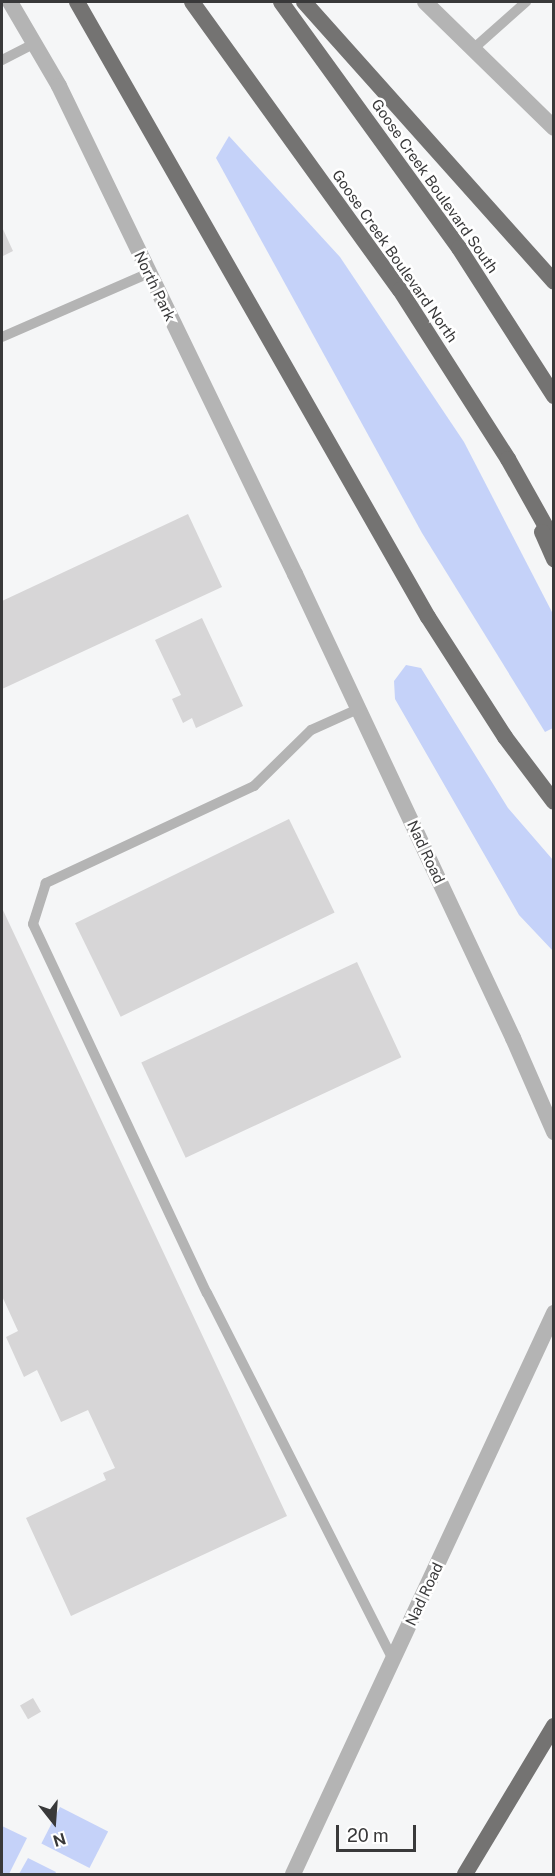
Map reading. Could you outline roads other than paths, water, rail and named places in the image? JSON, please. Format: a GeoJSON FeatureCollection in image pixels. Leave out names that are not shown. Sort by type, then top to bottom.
{"type":"FeatureCollection","features":[{"type":"Feature","properties":{"kind":"highway"},"geometry":{"type":"LineString","coordinates":[[77,2],[428,617],[505,737],[554,802]]}},
{"type":"Feature","properties":{"kind":"highway","name":"Goose Creek Boulevard North"},"geometry":{"type":"LineString","coordinates":[[192,2],[400,290],[524,487],[554,541]]}},
{"type":"Feature","properties":{"kind":"highway","name":"Goose Creek Boulevard South"},"geometry":{"type":"LineString","coordinates":[[281,2],[459,248],[554,396]]}},
{"type":"Feature","properties":{"kind":"highway"},"geometry":{"type":"LineString","coordinates":[[304,2],[554,282]]}},
{"type":"Feature","properties":{"kind":"highway"},"geometry":{"type":"LineString","coordinates":[[524,487],[554,559]]}},
{"type":"Feature","properties":{"kind":"highway"},"geometry":{"type":"LineString","coordinates":[[465,1875],[554,1726]]}},
{"type":"Feature","properties":{"kind":"street","name":"North Park"},"geometry":{"type":"LineString","coordinates":[[10,2],[34,44],[149,273],[295,574]]}},
{"type":"Feature","properties":{"kind":"street"},"geometry":{"type":"LineString","coordinates":[[425,2],[552,123]]}},
{"type":"Feature","properties":{"kind":"street","name":"Nad Road"},"geometry":{"type":"LineString","coordinates":[[295,574],[554,1132]]}},
{"type":"Feature","properties":{"kind":"street","name":"Nad Road"},"geometry":{"type":"LineString","coordinates":[[293,1875],[554,1313]]}},
{"type":"Feature","properties":{"kind":"lane"},"geometry":{"type":"LineString","coordinates":[[473,49],[526,2]]}},
{"type":"Feature","properties":{"kind":"lane"},"geometry":{"type":"LineString","coordinates":[[2,60],[34,44]]}},
{"type":"Feature","properties":{"kind":"lane"},"geometry":{"type":"LineString","coordinates":[[2,338],[149,273]]}},
{"type":"Feature","properties":{"kind":"lane"},"geometry":{"type":"LineString","coordinates":[[358,709],[311,730],[254,786],[46,883],[33,924],[207,1293],[393,1659]]}}]}
